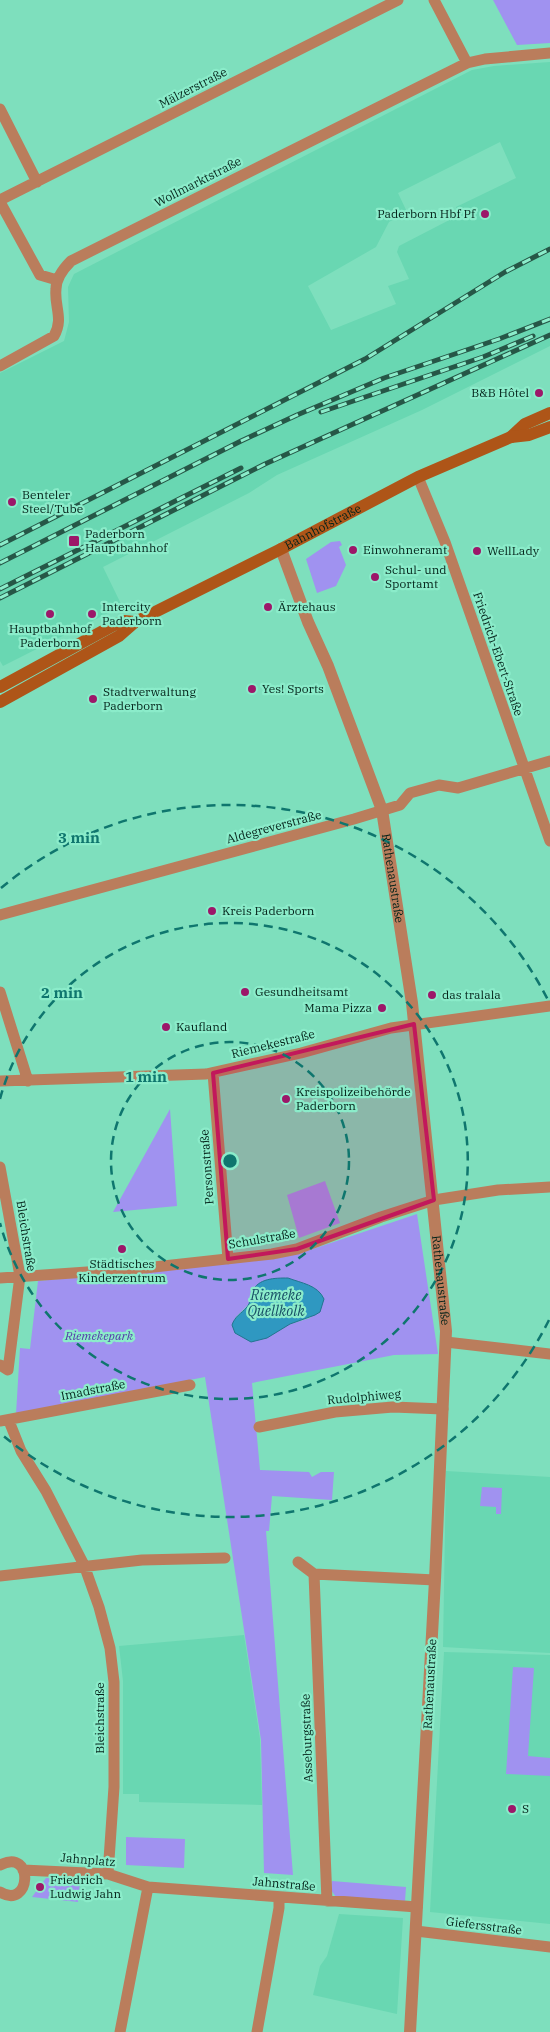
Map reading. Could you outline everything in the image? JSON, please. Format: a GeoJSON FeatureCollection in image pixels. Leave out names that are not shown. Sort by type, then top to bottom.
{"type":"FeatureCollection","features":[{"type":"Feature","properties":{"kind":"main road","name":"Bahnhofstraße"},"geometry":{"type":"LineString","coordinates":[[511,437],[525,424],[550,413]]}},
{"type":"Feature","properties":{"kind":"main road","name":"Bahnhofstraße"},"geometry":{"type":"LineString","coordinates":[[0,702],[120,636],[135,622],[281,549],[418,477],[511,437],[529,435],[550,427]]}},
{"type":"Feature","properties":{"kind":"main road","name":"Bahnhofstraße"},"geometry":{"type":"LineString","coordinates":[[0,687],[114,625],[124,621],[135,622]]}},
{"type":"Feature","properties":{"kind":"street","name":"Mälzerstraße"},"geometry":{"type":"LineString","coordinates":[[0,201],[398,0]]}},
{"type":"Feature","properties":{"kind":"street"},"geometry":{"type":"LineString","coordinates":[[434,0],[466,63]]}},
{"type":"Feature","properties":{"kind":"street","name":"Wollmarktstraße"},"geometry":{"type":"LineString","coordinates":[[57,280],[71,261],[466,63],[485,59],[550,53]]}},
{"type":"Feature","properties":{"kind":"street"},"geometry":{"type":"LineString","coordinates":[[0,109],[37,182]]}},
{"type":"Feature","properties":{"kind":"street"},"geometry":{"type":"LineString","coordinates":[[0,201],[40,275],[57,280],[55,290],[60,315],[59,329],[54,336],[0,366]]}},
{"type":"Feature","properties":{"kind":"street","name":"Friedrich-Ebert-Straße"},"geometry":{"type":"LineString","coordinates":[[418,477],[445,542],[550,841]]}},
{"type":"Feature","properties":{"kind":"street","name":"Rathenaustraße"},"geometry":{"type":"LineString","coordinates":[[281,549],[308,622],[328,666],[382,810],[414,1024],[434,1200],[446,1342],[410,2032]]}},
{"type":"Feature","properties":{"kind":"street","name":"Aldegreverstraße"},"geometry":{"type":"LineString","coordinates":[[0,915],[284,839],[400,805],[410,793],[439,785],[458,788],[550,762]]}},
{"type":"Feature","properties":{"kind":"street"},"geometry":{"type":"LineString","coordinates":[[0,992],[28,1081]]}},
{"type":"Feature","properties":{"kind":"street","name":"Riemekestraße"},"geometry":{"type":"LineString","coordinates":[[0,1081],[213,1073],[300,1053],[391,1028],[550,1006]]}},
{"type":"Feature","properties":{"kind":"street","name":"Personstraße"},"geometry":{"type":"LineString","coordinates":[[213,1073],[228,1259]]}},
{"type":"Feature","properties":{"kind":"street","name":"Bleichstraße"},"geometry":{"type":"LineString","coordinates":[[0,1167],[20,1276],[4,1367]]}},
{"type":"Feature","properties":{"kind":"street","name":"Schulstraße"},"geometry":{"type":"LineString","coordinates":[[0,1278],[118,1270],[272,1254],[297,1249],[381,1217],[434,1200],[498,1190],[550,1187]]}},
{"type":"Feature","properties":{"kind":"street"},"geometry":{"type":"LineString","coordinates":[[446,1342],[550,1354]]}},
{"type":"Feature","properties":{"kind":"street","name":"Imadstraße"},"geometry":{"type":"LineString","coordinates":[[4,1421],[190,1385]]}},
{"type":"Feature","properties":{"kind":"street","name":"Rudolphiweg"},"geometry":{"type":"LineString","coordinates":[[259,1427],[335,1412],[392,1407],[443,1409]]}},
{"type":"Feature","properties":{"kind":"street","name":"Bleichstraße"},"geometry":{"type":"LineString","coordinates":[[4,1421],[46,1491],[84,1565],[99,1606],[110,1648],[114,1682],[114,1787],[108,1874]]}},
{"type":"Feature","properties":{"kind":"street"},"geometry":{"type":"LineString","coordinates":[[0,1576],[84,1565],[142,1560],[225,1558]]}},
{"type":"Feature","properties":{"kind":"street"},"geometry":{"type":"LineString","coordinates":[[298,1562],[314,1574],[435,1580]]}},
{"type":"Feature","properties":{"kind":"street","name":"Asseburgstraße"},"geometry":{"type":"LineString","coordinates":[[314,1574],[327,1901]]}},
{"type":"Feature","properties":{"kind":"street","name":"Jahnplatz"},"geometry":{"type":"LineString","coordinates":[[0,1864],[13,1862],[24,1870],[108,1874],[148,1887]]}},
{"type":"Feature","properties":{"kind":"street"},"geometry":{"type":"LineString","coordinates":[[1,1895],[14,1894],[23,1888],[26,1879],[24,1870]]}},
{"type":"Feature","properties":{"kind":"street"},"geometry":{"type":"LineString","coordinates":[[120,2032],[148,1887]]}},
{"type":"Feature","properties":{"kind":"street","name":"Jahnstraße"},"geometry":{"type":"LineString","coordinates":[[148,1887],[417,1907]]}},
{"type":"Feature","properties":{"kind":"street"},"geometry":{"type":"LineString","coordinates":[[257,2032],[279,1908],[279,1897]]}},
{"type":"Feature","properties":{"kind":"street","name":"Giefersstraße"},"geometry":{"type":"LineString","coordinates":[[416,1931],[550,1947]]}},
{"type":"Feature","properties":{"kind":"highlighted area"},"geometry":{"type":"Polygon","coordinates":[[[414,1024],[434,1200],[297,1249],[228,1259],[213,1073],[414,1024]]]}},
{"type":"Feature","properties":{"kind":"shaded area"},"geometry":{"type":"Polygon","coordinates":[[[550,62],[550,346],[422,410],[277,475],[249,493],[103,567],[122,606],[3,666],[0,661],[0,373],[64,341],[69,322],[68,287],[74,274],[472,70],[494,66],[550,62]],[[500,142],[398,193],[407,212],[389,222],[376,247],[308,286],[331,330],[396,304],[388,286],[409,279],[397,252],[399,246],[459,215],[456,207],[516,178],[500,142]]]}},
{"type":"Feature","properties":{"kind":"shaded area"},"geometry":{"type":"Polygon","coordinates":[[[446,1471],[550,1477],[550,1653],[443,1647],[446,1471]]]}},
{"type":"Feature","properties":{"kind":"shaded area"},"geometry":{"type":"Polygon","coordinates":[[[244,1635],[260,1739],[262,1805],[139,1802],[139,1794],[123,1794],[123,1681],[119,1646],[244,1635]]]}},
{"type":"Feature","properties":{"kind":"shaded area"},"geometry":{"type":"Polygon","coordinates":[[[444,1652],[550,1655],[550,1924],[430,1912],[444,1652]]]}},
{"type":"Feature","properties":{"kind":"shaded area"},"geometry":{"type":"Polygon","coordinates":[[[339,1914],[403,1918],[397,2014],[313,1995],[320,1966],[327,1956],[339,1914]]]}},
{"type":"Feature","properties":{"kind":"green space"},"geometry":{"type":"Polygon","coordinates":[[[493,0],[550,0],[550,43],[517,45],[493,0]]]}},
{"type":"Feature","properties":{"kind":"green space"},"geometry":{"type":"Polygon","coordinates":[[[340,541],[342,545],[339,547],[346,565],[336,586],[317,593],[306,559],[331,542],[340,541]]]}},
{"type":"Feature","properties":{"kind":"green space"},"geometry":{"type":"Polygon","coordinates":[[[170,1109],[177,1206],[113,1212],[170,1109]]]}},
{"type":"Feature","properties":{"kind":"green space"},"geometry":{"type":"Polygon","coordinates":[[[325,1181],[340,1223],[299,1238],[287,1195],[325,1181]]]}},
{"type":"Feature","properties":{"kind":"green space","name":"Riemekepark"},"geometry":{"type":"Polygon","coordinates":[[[417,1214],[438,1354],[394,1355],[252,1383],[260,1470],[309,1472],[312,1477],[321,1472],[334,1472],[332,1500],[272,1496],[269,1531],[266,1531],[293,1875],[264,1873],[261,1740],[205,1377],[16,1414],[20,1348],[30,1349],[38,1281],[232,1263],[301,1253],[417,1214]],[[304,1284],[252,1291],[249,1304],[236,1317],[232,1325],[235,1333],[251,1341],[273,1334],[290,1324],[310,1318],[323,1296],[311,1286],[304,1284]]]}},
{"type":"Feature","properties":{"kind":"green space"},"geometry":{"type":"Polygon","coordinates":[[[482,1487],[502,1488],[501,1514],[496,1514],[496,1507],[480,1506],[482,1487]]]}},
{"type":"Feature","properties":{"kind":"green space"},"geometry":{"type":"Polygon","coordinates":[[[513,1667],[534,1668],[528,1756],[550,1758],[550,1776],[506,1774],[513,1667]]]}},
{"type":"Feature","properties":{"kind":"green space"},"geometry":{"type":"Polygon","coordinates":[[[126,1837],[185,1839],[184,1868],[126,1865],[126,1837]]]}},
{"type":"Feature","properties":{"kind":"green space"},"geometry":{"type":"Polygon","coordinates":[[[46,1878],[80,1881],[78,1902],[32,1897],[46,1878]]]}},
{"type":"Feature","properties":{"kind":"green space"},"geometry":{"type":"Polygon","coordinates":[[[332,1881],[406,1887],[405,1901],[336,1897],[331,1890],[332,1881]]]}},
{"type":"Feature","properties":{"kind":"water","name":"Riemeke Quellkolk"},"geometry":{"type":"Polygon","coordinates":[[[288,1278],[309,1285],[321,1294],[324,1299],[320,1312],[290,1324],[267,1338],[251,1342],[235,1333],[232,1325],[233,1322],[248,1305],[255,1287],[263,1281],[288,1278]]]}},
{"type":"Feature","properties":{"kind":"railway"},"geometry":{"type":"LineString","coordinates":[[0,545],[365,359],[505,272],[550,249]]}},
{"type":"Feature","properties":{"kind":"railway"},"geometry":{"type":"LineString","coordinates":[[0,563],[241,441],[297,415],[384,378],[499,339],[550,319]]}},
{"type":"Feature","properties":{"kind":"railway"},"geometry":{"type":"LineString","coordinates":[[0,598],[265,464],[550,335]]}},
{"type":"Feature","properties":{"kind":"railway"},"geometry":{"type":"LineString","coordinates":[[321,412],[483,357],[533,336]]}},
{"type":"Feature","properties":{"kind":"railway"},"geometry":{"type":"LineString","coordinates":[[0,589],[241,468]]}},
{"type":"Feature","properties":{"kind":"place","name":"Paderborn Hbf Pf"},"geometry":{"type":"Point","coordinates":[485,214]}},
{"type":"Feature","properties":{"kind":"place","name":"B&B Hôtel"},"geometry":{"type":"Point","coordinates":[539,393]}},
{"type":"Feature","properties":{"kind":"place","name":"Benteler Steel/Tube"},"geometry":{"type":"Point","coordinates":[12,502]}},
{"type":"Feature","properties":{"kind":"place","name":"Paderborn Hauptbahnhof"},"geometry":{"type":"Point","coordinates":[74,541]}},
{"type":"Feature","properties":{"kind":"place","name":"Einwohneramt"},"geometry":{"type":"Point","coordinates":[353,550]}},
{"type":"Feature","properties":{"kind":"place","name":"WellLady"},"geometry":{"type":"Point","coordinates":[477,551]}},
{"type":"Feature","properties":{"kind":"place","name":"Schul- und Sportamt"},"geometry":{"type":"Point","coordinates":[375,577]}},
{"type":"Feature","properties":{"kind":"place","name":"Ärztehaus"},"geometry":{"type":"Point","coordinates":[268,607]}},
{"type":"Feature","properties":{"kind":"place","name":"Hauptbahnhof Paderborn"},"geometry":{"type":"Point","coordinates":[50,614]}},
{"type":"Feature","properties":{"kind":"place","name":"Intercity Paderborn"},"geometry":{"type":"Point","coordinates":[92,614]}},
{"type":"Feature","properties":{"kind":"place","name":"Yes! Sports"},"geometry":{"type":"Point","coordinates":[252,689]}},
{"type":"Feature","properties":{"kind":"place","name":"Stadtverwaltung Paderborn"},"geometry":{"type":"Point","coordinates":[93,699]}},
{"type":"Feature","properties":{"kind":"place","name":"Kreis Paderborn"},"geometry":{"type":"Point","coordinates":[212,911]}},
{"type":"Feature","properties":{"kind":"place","name":"Gesundheitsamt"},"geometry":{"type":"Point","coordinates":[245,992]}},
{"type":"Feature","properties":{"kind":"place","name":"das tralala"},"geometry":{"type":"Point","coordinates":[432,995]}},
{"type":"Feature","properties":{"kind":"place","name":"Mama Pizza"},"geometry":{"type":"Point","coordinates":[382,1008]}},
{"type":"Feature","properties":{"kind":"place","name":"Kaufland"},"geometry":{"type":"Point","coordinates":[166,1027]}},
{"type":"Feature","properties":{"kind":"place","name":"Kreispolizeibehörde Paderborn"},"geometry":{"type":"Point","coordinates":[286,1099]}},
{"type":"Feature","properties":{"kind":"place","name":"Städtisches Kinderzentrum"},"geometry":{"type":"Point","coordinates":[122,1249]}},
{"type":"Feature","properties":{"kind":"place","name":"S"},"geometry":{"type":"Point","coordinates":[512,1809]}},
{"type":"Feature","properties":{"kind":"place","name":"Friedrich Ludwig Jahn"},"geometry":{"type":"Point","coordinates":[40,1887]}}]}
